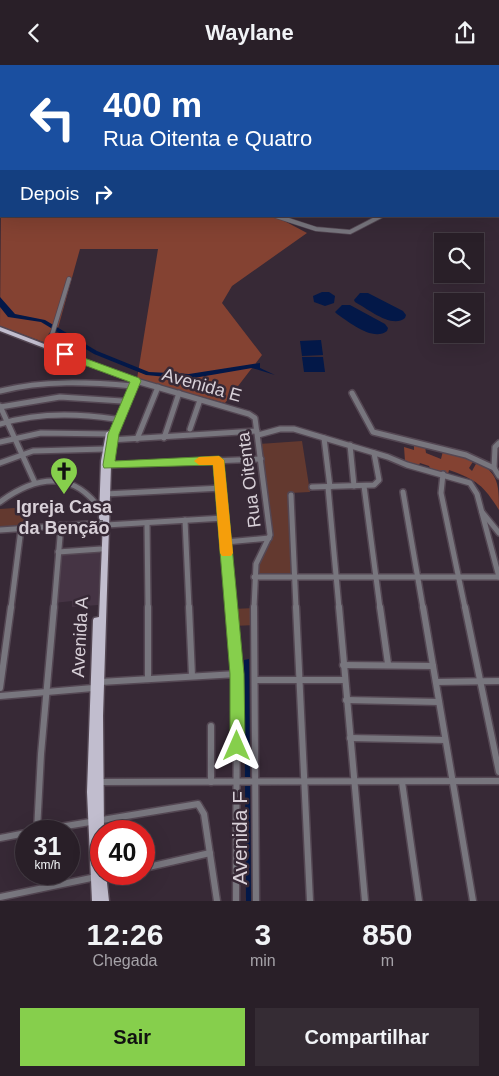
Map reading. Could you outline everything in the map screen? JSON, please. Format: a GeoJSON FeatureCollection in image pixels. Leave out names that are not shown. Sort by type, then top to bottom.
{"type":"FeatureCollection","features":[{"type":"Feature","properties":{"kind":"main road","name":"Avenida E"},"geometry":{"type":"LineString","coordinates":[[0,329],[132,383]]}},
{"type":"Feature","properties":{"kind":"main road","name":"Avenida A"},"geometry":{"type":"LineString","coordinates":[[95,820],[96,685],[101,549],[104,524],[102,512],[110,437],[122,401],[132,383]]}},
{"type":"Feature","properties":{"kind":"main road","name":"Avenida A"},"geometry":{"type":"LineString","coordinates":[[96,685],[104,524],[105,449],[132,383]]}},
{"type":"Feature","properties":{"kind":"main road","name":"Avenida A"},"geometry":{"type":"LineString","coordinates":[[97,901],[99,885]]}},
{"type":"Feature","properties":{"kind":"main road","name":"Avenida A"},"geometry":{"type":"LineString","coordinates":[[101,885],[104,901]]}},
{"type":"Feature","properties":{"kind":"street"},"geometry":{"type":"LineString","coordinates":[[279,217],[316,229],[350,232],[379,217]]}},
{"type":"Feature","properties":{"kind":"street"},"geometry":{"type":"LineString","coordinates":[[48,348],[69,279]]}},
{"type":"Feature","properties":{"kind":"street"},"geometry":{"type":"LineString","coordinates":[[0,391],[57,381],[132,383]]}},
{"type":"Feature","properties":{"kind":"street","name":"Avenida E"},"geometry":{"type":"LineString","coordinates":[[132,383],[158,387],[249,414],[255,418]]}},
{"type":"Feature","properties":{"kind":"street"},"geometry":{"type":"LineString","coordinates":[[137,439],[158,387]]}},
{"type":"Feature","properties":{"kind":"street"},"geometry":{"type":"LineString","coordinates":[[164,438],[179,393]]}},
{"type":"Feature","properties":{"kind":"street"},"geometry":{"type":"LineString","coordinates":[[352,393],[372,432],[466,455],[494,468],[499,476]]}},
{"type":"Feature","properties":{"kind":"street"},"geometry":{"type":"LineString","coordinates":[[35,483],[0,406],[60,397],[122,401]]}},
{"type":"Feature","properties":{"kind":"street"},"geometry":{"type":"LineString","coordinates":[[190,429],[200,400]]}},
{"type":"Feature","properties":{"kind":"street"},"geometry":{"type":"LineString","coordinates":[[0,424],[34,416],[63,413],[115,419]]}},
{"type":"Feature","properties":{"kind":"street","name":"Rua Oitenta"},"geometry":{"type":"LineString","coordinates":[[255,418],[269,528],[268,538]]}},
{"type":"Feature","properties":{"kind":"street"},"geometry":{"type":"LineString","coordinates":[[0,442],[14,437],[60,431],[137,439],[271,433],[284,428],[350,445],[388,457],[398,463],[470,483],[477,494],[499,577],[254,577]]}},
{"type":"Feature","properties":{"kind":"street"},"geometry":{"type":"LineString","coordinates":[[324,438],[365,901]]}},
{"type":"Feature","properties":{"kind":"street"},"geometry":{"type":"LineString","coordinates":[[350,445],[354,486]]}},
{"type":"Feature","properties":{"kind":"street"},"geometry":{"type":"LineString","coordinates":[[494,468],[497,445]]}},
{"type":"Feature","properties":{"kind":"street"},"geometry":{"type":"LineString","coordinates":[[0,463],[22,454],[48,449],[105,449]]}},
{"type":"Feature","properties":{"kind":"street"},"geometry":{"type":"LineString","coordinates":[[312,487],[364,487],[374,485],[379,480],[374,453]]}},
{"type":"Feature","properties":{"kind":"street"},"geometry":{"type":"LineString","coordinates":[[108,465],[260,459]]}},
{"type":"Feature","properties":{"kind":"street"},"geometry":{"type":"LineString","coordinates":[[219,460],[237,674],[239,782],[236,901]]}},
{"type":"Feature","properties":{"kind":"street"},"geometry":{"type":"LineString","coordinates":[[443,474],[442,493],[499,772]]}},
{"type":"Feature","properties":{"kind":"street"},"geometry":{"type":"LineString","coordinates":[[0,502],[13,492],[35,483],[53,481],[78,487],[91,495],[102,512]]}},
{"type":"Feature","properties":{"kind":"street"},"geometry":{"type":"LineString","coordinates":[[364,487],[388,665]]}},
{"type":"Feature","properties":{"kind":"street"},"geometry":{"type":"LineString","coordinates":[[105,494],[222,488]]}},
{"type":"Feature","properties":{"kind":"street"},"geometry":{"type":"LineString","coordinates":[[403,492],[473,901]]}},
{"type":"Feature","properties":{"kind":"street"},"geometry":{"type":"LineString","coordinates":[[291,495],[310,901]]}},
{"type":"Feature","properties":{"kind":"street"},"geometry":{"type":"LineString","coordinates":[[482,511],[499,533]]}},
{"type":"Feature","properties":{"kind":"street"},"geometry":{"type":"LineString","coordinates":[[0,530],[61,525],[147,523],[224,518]]}},
{"type":"Feature","properties":{"kind":"street"},"geometry":{"type":"LineString","coordinates":[[185,520],[192,675]]}},
{"type":"Feature","properties":{"kind":"street"},"geometry":{"type":"LineString","coordinates":[[147,523],[148,679]]}},
{"type":"Feature","properties":{"kind":"street"},"geometry":{"type":"LineString","coordinates":[[37,820],[61,525]]}},
{"type":"Feature","properties":{"kind":"street"},"geometry":{"type":"LineString","coordinates":[[0,688],[21,529]]}},
{"type":"Feature","properties":{"kind":"street"},"geometry":{"type":"LineString","coordinates":[[226,542],[268,538]]}},
{"type":"Feature","properties":{"kind":"street","name":"Avenida F"},"geometry":{"type":"LineString","coordinates":[[256,901],[254,577],[256,564],[268,538]]}},
{"type":"Feature","properties":{"kind":"street"},"geometry":{"type":"LineString","coordinates":[[58,552],[101,549]]}},
{"type":"Feature","properties":{"kind":"street"},"geometry":{"type":"LineString","coordinates":[[343,665],[433,666]]}},
{"type":"Feature","properties":{"kind":"street"},"geometry":{"type":"LineString","coordinates":[[0,696],[148,679],[192,675],[237,674]]}},
{"type":"Feature","properties":{"kind":"street"},"geometry":{"type":"LineString","coordinates":[[256,680],[344,680]]}},
{"type":"Feature","properties":{"kind":"street"},"geometry":{"type":"LineString","coordinates":[[436,681],[499,681]]}},
{"type":"Feature","properties":{"kind":"street"},"geometry":{"type":"LineString","coordinates":[[346,700],[439,702]]}},
{"type":"Feature","properties":{"kind":"street"},"geometry":{"type":"LineString","coordinates":[[210,782],[211,726]]}},
{"type":"Feature","properties":{"kind":"street"},"geometry":{"type":"LineString","coordinates":[[350,738],[445,740]]}},
{"type":"Feature","properties":{"kind":"street"},"geometry":{"type":"LineString","coordinates":[[95,783],[499,781]]}},
{"type":"Feature","properties":{"kind":"street"},"geometry":{"type":"LineString","coordinates":[[402,782],[419,901]]}},
{"type":"Feature","properties":{"kind":"street"},"geometry":{"type":"LineString","coordinates":[[95,820],[193,804],[198,805],[202,808],[217,901]]}},
{"type":"Feature","properties":{"kind":"street"},"geometry":{"type":"LineString","coordinates":[[0,838],[15,835]]}},
{"type":"Feature","properties":{"kind":"street"},"geometry":{"type":"LineString","coordinates":[[155,866],[210,853]]}},
{"type":"Feature","properties":{"kind":"street"},"geometry":{"type":"LineString","coordinates":[[0,897],[90,878]]}},
{"type":"Feature","properties":{"kind":"shaded area"},"geometry":{"type":"Polygon","coordinates":[[[1,217],[277,217],[307,233],[232,286],[222,303],[262,355],[225,403],[137,379],[158,249],[80,249],[58,328],[49,333],[46,343],[0,326],[1,217]]]}},
{"type":"Feature","properties":{"kind":"shaded area"},"geometry":{"type":"Polygon","coordinates":[[[302,441],[310,492],[290,493],[294,577],[255,576],[259,556],[269,536],[259,444],[302,441]]]}},
{"type":"Feature","properties":{"kind":"shaded area"},"geometry":{"type":"Polygon","coordinates":[[[414,443],[425,446],[426,453],[441,459],[443,451],[474,460],[469,468],[472,471],[477,462],[484,466],[494,476],[496,481],[499,494],[499,510],[484,489],[473,480],[449,470],[448,474],[420,463],[419,465],[405,461],[404,447],[414,450],[414,443]]]}},
{"type":"Feature","properties":{"kind":"shaded area"},"geometry":{"type":"Polygon","coordinates":[[[29,507],[25,525],[0,527],[0,509],[29,507]]]}},
{"type":"Feature","properties":{"kind":"shaded area"},"geometry":{"type":"Polygon","coordinates":[[[101,550],[98,605],[72,607],[72,601],[54,603],[58,553],[101,550]]]}},
{"type":"Feature","properties":{"kind":"shaded area"},"geometry":{"type":"Polygon","coordinates":[[[255,608],[256,625],[233,626],[232,609],[255,608]]]}},
{"type":"Feature","properties":{"kind":"water"},"geometry":{"type":"Polygon","coordinates":[[[322,292],[329,292],[335,296],[334,303],[325,306],[314,302],[313,296],[322,292]]]}},
{"type":"Feature","properties":{"kind":"water"},"geometry":{"type":"Polygon","coordinates":[[[360,293],[368,293],[403,311],[406,315],[405,318],[400,321],[394,321],[380,317],[355,302],[354,300],[360,293]]]}},
{"type":"Feature","properties":{"kind":"water"},"geometry":{"type":"Polygon","coordinates":[[[0,297],[15,314],[45,320],[97,351],[149,372],[189,374],[260,363],[260,368],[275,375],[252,368],[188,379],[146,375],[94,354],[41,322],[8,317],[0,307],[0,297]]]}},
{"type":"Feature","properties":{"kind":"water"},"geometry":{"type":"Polygon","coordinates":[[[342,305],[350,305],[385,324],[388,328],[387,331],[381,334],[368,333],[354,326],[335,312],[342,305]]]}},
{"type":"Feature","properties":{"kind":"water"},"geometry":{"type":"Polygon","coordinates":[[[321,340],[323,355],[302,356],[300,341],[321,340]]]}},
{"type":"Feature","properties":{"kind":"water"},"geometry":{"type":"Polygon","coordinates":[[[302,357],[323,357],[325,372],[304,372],[302,357]]]}},
{"type":"Feature","properties":{"kind":"water"},"geometry":{"type":"Polygon","coordinates":[[[249,659],[251,901],[246,901],[244,660],[249,659]]]}},
{"type":"Feature","properties":{"kind":"slow traffic"},"geometry":{"type":"LineString","coordinates":[[199,461],[219,460],[227,553]]}},
{"type":"Feature","properties":{"kind":"place","name":"Igreja Casa da Benção"},"geometry":{"type":"Point","coordinates":[64,495]}},
{"type":"Feature","properties":{"kind":"route"},"geometry":{"type":"LineString","coordinates":[[65,354],[136,381],[112,440],[108,465],[219,460],[237,674],[237,746]]}}]}
